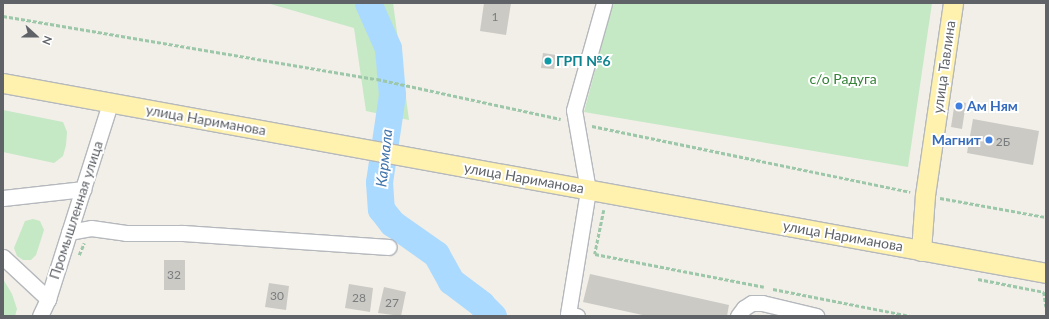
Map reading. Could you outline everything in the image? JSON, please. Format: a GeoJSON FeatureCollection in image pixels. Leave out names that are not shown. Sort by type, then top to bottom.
{"type":"FeatureCollection","features":[{"type":"Feature","properties":{"kind":"main road","name":"улица Тавлина"},"geometry":{"type":"LineString","coordinates":[[922,251],[925,195],[953,3]]}},
{"type":"Feature","properties":{"kind":"main road","name":"улица Нариманова"},"geometry":{"type":"LineString","coordinates":[[3,83],[1046,273]]}},
{"type":"Feature","properties":{"kind":"street"},"geometry":{"type":"LineString","coordinates":[[577,316],[568,314],[588,190],[574,110],[604,3]]}},
{"type":"Feature","properties":{"kind":"street","name":"Промышленная улица"},"geometry":{"type":"LineString","coordinates":[[40,316],[48,299],[110,103]]}},
{"type":"Feature","properties":{"kind":"street"},"geometry":{"type":"LineString","coordinates":[[3,198],[83,189]]}},
{"type":"Feature","properties":{"kind":"street"},"geometry":{"type":"LineString","coordinates":[[69,232],[91,228],[126,233],[183,233],[389,247]]}},
{"type":"Feature","properties":{"kind":"street"},"geometry":{"type":"LineString","coordinates":[[3,257],[48,299]]}},
{"type":"Feature","properties":{"kind":"street"},"geometry":{"type":"LineString","coordinates":[[738,316],[744,308],[752,303],[762,303],[816,316]]}},
{"type":"Feature","properties":{"kind":"path"},"geometry":{"type":"LineString","coordinates":[[3,16],[377,79],[925,195],[1046,217]]}},
{"type":"Feature","properties":{"kind":"path"},"geometry":{"type":"LineString","coordinates":[[595,254],[911,316]]}},
{"type":"Feature","properties":{"kind":"green space"},"geometry":{"type":"Polygon","coordinates":[[[267,3],[393,3],[409,120],[366,111],[354,28],[267,3]]]}},
{"type":"Feature","properties":{"kind":"green space","name":"с/о Радуга"},"geometry":{"type":"Polygon","coordinates":[[[613,3],[932,3],[908,167],[584,112],[613,3]]]}},
{"type":"Feature","properties":{"kind":"green space"},"geometry":{"type":"Polygon","coordinates":[[[3,110],[63,122],[67,132],[63,156],[54,163],[3,152],[3,110]]]}},
{"type":"Feature","properties":{"kind":"green space"},"geometry":{"type":"Polygon","coordinates":[[[33,219],[40,221],[44,230],[36,255],[31,260],[23,260],[17,256],[14,248],[25,221],[33,219]]]}},
{"type":"Feature","properties":{"kind":"green space"},"geometry":{"type":"Polygon","coordinates":[[[3,279],[12,294],[17,309],[15,316],[3,316],[3,279]]]}},
{"type":"Feature","properties":{"kind":"building"},"geometry":{"type":"Polygon","coordinates":[[[484,3],[511,3],[506,35],[480,31],[484,3]]]}},
{"type":"Feature","properties":{"kind":"building","name":"ГРП №6"},"geometry":{"type":"Polygon","coordinates":[[[543,53],[556,55],[554,69],[541,68],[543,53]]]}},
{"type":"Feature","properties":{"kind":"building"},"geometry":{"type":"Polygon","coordinates":[[[955,101],[966,103],[962,129],[951,127],[955,101]]]}},
{"type":"Feature","properties":{"kind":"building"},"geometry":{"type":"Polygon","coordinates":[[[973,119],[1039,131],[1033,165],[967,153],[973,119]]]}},
{"type":"Feature","properties":{"kind":"building"},"geometry":{"type":"Polygon","coordinates":[[[164,260],[185,260],[185,290],[164,290],[164,260]]]}},
{"type":"Feature","properties":{"kind":"building"},"geometry":{"type":"Polygon","coordinates":[[[590,274],[729,305],[727,316],[647,316],[583,302],[590,274]]]}},
{"type":"Feature","properties":{"kind":"building"},"geometry":{"type":"Polygon","coordinates":[[[269,283],[289,286],[286,310],[265,307],[269,283]]]}},
{"type":"Feature","properties":{"kind":"building"},"geometry":{"type":"Polygon","coordinates":[[[349,284],[373,288],[370,312],[345,308],[349,284]]]}},
{"type":"Feature","properties":{"kind":"building"},"geometry":{"type":"Polygon","coordinates":[[[384,287],[406,292],[401,316],[378,313],[384,287]]]}},
{"type":"Feature","properties":{"kind":"waterway","name":"Кармала"},"geometry":{"type":"LineString","coordinates":[[368,3],[388,48],[392,95],[379,182],[381,209],[392,223],[436,254],[451,281],[481,304],[493,316]]}},
{"type":"Feature","properties":{"kind":"place","name":"ГРП №6"},"geometry":{"type":"Point","coordinates":[548,61]}},
{"type":"Feature","properties":{"kind":"place","name":"Ам Ням"},"geometry":{"type":"Point","coordinates":[959,106]}},
{"type":"Feature","properties":{"kind":"place","name":"Магнит"},"geometry":{"type":"Point","coordinates":[989,140]}}]}
